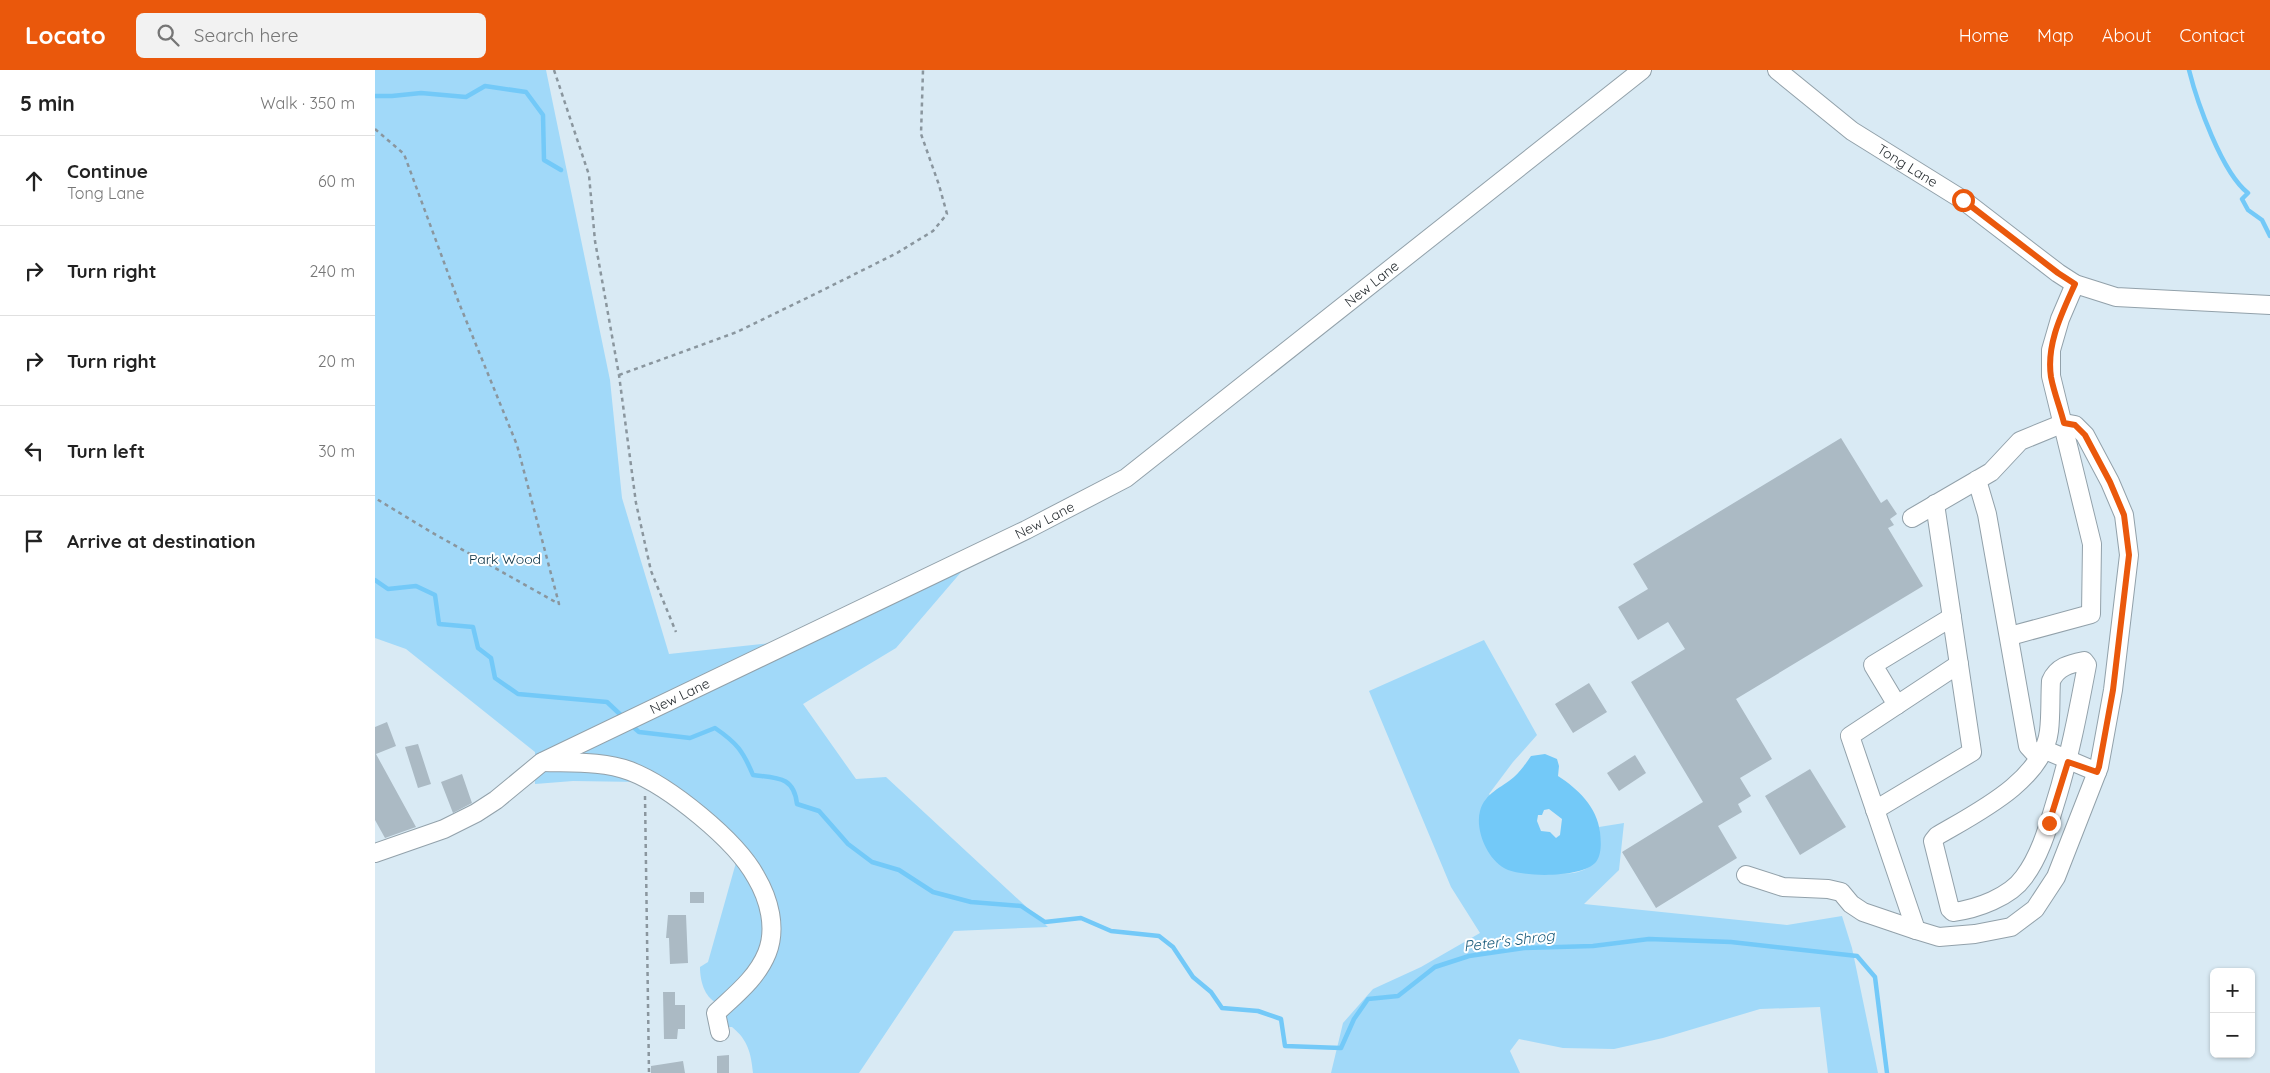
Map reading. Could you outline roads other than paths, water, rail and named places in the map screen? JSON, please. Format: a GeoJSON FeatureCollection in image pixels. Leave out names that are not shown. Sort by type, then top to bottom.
{"type":"FeatureCollection","features":[{"type":"Feature","properties":{"kind":"street","name":"New Lane"},"geometry":{"type":"LineString","coordinates":[[375,853],[444,829],[476,813],[496,800],[542,762],[617,724],[1008,539],[1125,478],[1642,70]]}},
{"type":"Feature","properties":{"kind":"street","name":"Tong Lane"},"geometry":{"type":"LineString","coordinates":[[1777,70],[1853,131],[1963,200],[2075,284],[2116,297],[2270,305]]}},
{"type":"Feature","properties":{"kind":"street"},"geometry":{"type":"LineString","coordinates":[[2010,636],[2091,614],[2092,544],[2051,376],[2051,350],[2060,319],[2075,284]]}},
{"type":"Feature","properties":{"kind":"street"},"geometry":{"type":"LineString","coordinates":[[1746,875],[1783,887],[1828,889],[1841,892],[1851,904],[1863,912],[1939,937],[1975,934],[2011,927],[2035,910],[2056,877],[2097,772],[2113,690],[2129,555],[2124,515],[2110,482],[2085,435],[2075,425],[2064,423],[2020,441],[1991,472],[1912,518]]}},
{"type":"Feature","properties":{"kind":"street"},"geometry":{"type":"LineString","coordinates":[[1977,480],[1987,514],[2028,746],[2041,753],[2097,772]]}},
{"type":"Feature","properties":{"kind":"street"},"geometry":{"type":"LineString","coordinates":[[1875,810],[1972,752],[1935,504]]}},
{"type":"Feature","properties":{"kind":"street"},"geometry":{"type":"LineString","coordinates":[[1897,705],[1873,665],[1952,617]]}},
{"type":"Feature","properties":{"kind":"street"},"geometry":{"type":"LineString","coordinates":[[2086,662],[2087,665],[2068,762],[2038,853],[2023,878],[2007,893],[1989,902],[1953,912],[1948,900],[1933,841],[1937,836],[2008,793],[2041,753],[2049,733],[2051,681],[2054,674],[2071,664],[2086,662]]}},
{"type":"Feature","properties":{"kind":"street"},"geometry":{"type":"LineString","coordinates":[[1916,930],[1850,736],[1959,664]]}},
{"type":"Feature","properties":{"kind":"street"},"geometry":{"type":"LineString","coordinates":[[542,762],[594,763],[629,771],[648,780],[692,810],[730,843],[756,875],[769,905],[771,928],[767,952],[760,968],[716,1014],[720,1032]]}},
{"type":"Feature","properties":{"kind":"waterway"},"geometry":{"type":"LineString","coordinates":[[2189,70],[2204,118],[2220,154],[2238,183],[2248,193],[2242,199],[2248,210],[2262,220],[2270,236]]}},
{"type":"Feature","properties":{"kind":"waterway"},"geometry":{"type":"LineString","coordinates":[[375,96],[421,93],[466,97],[485,86],[526,92],[543,115],[544,160],[561,170]]}},
{"type":"Feature","properties":{"kind":"waterway","name":"Peter's Shrog"},"geometry":{"type":"LineString","coordinates":[[375,580],[388,589],[416,586],[435,595],[439,624],[473,627],[478,648],[491,658],[495,678],[518,694],[607,702],[624,718]]}},
{"type":"Feature","properties":{"kind":"waterway","name":"Peter's Shrog"},"geometry":{"type":"LineString","coordinates":[[631,725],[639,732],[690,738],[715,728],[739,748],[753,775],[777,778],[788,783],[792,788],[797,804],[819,811],[848,844],[872,862],[899,870],[933,892],[971,902],[1021,906],[1045,922],[1081,918],[1111,931],[1159,936],[1173,947],[1193,977],[1211,992],[1222,1008],[1258,1011],[1281,1019],[1285,1046],[1341,1048],[1354,1019],[1368,999],[1398,996],[1435,967],[1469,956],[1524,948],[1593,946],[1649,939],[1731,942],[1857,956],[1875,977],[1887,1073]]}},
{"type":"Feature","properties":{"kind":"park label","name":"Park Wood"},"geometry":{"type":"Point","coordinates":[505,559]}}]}
